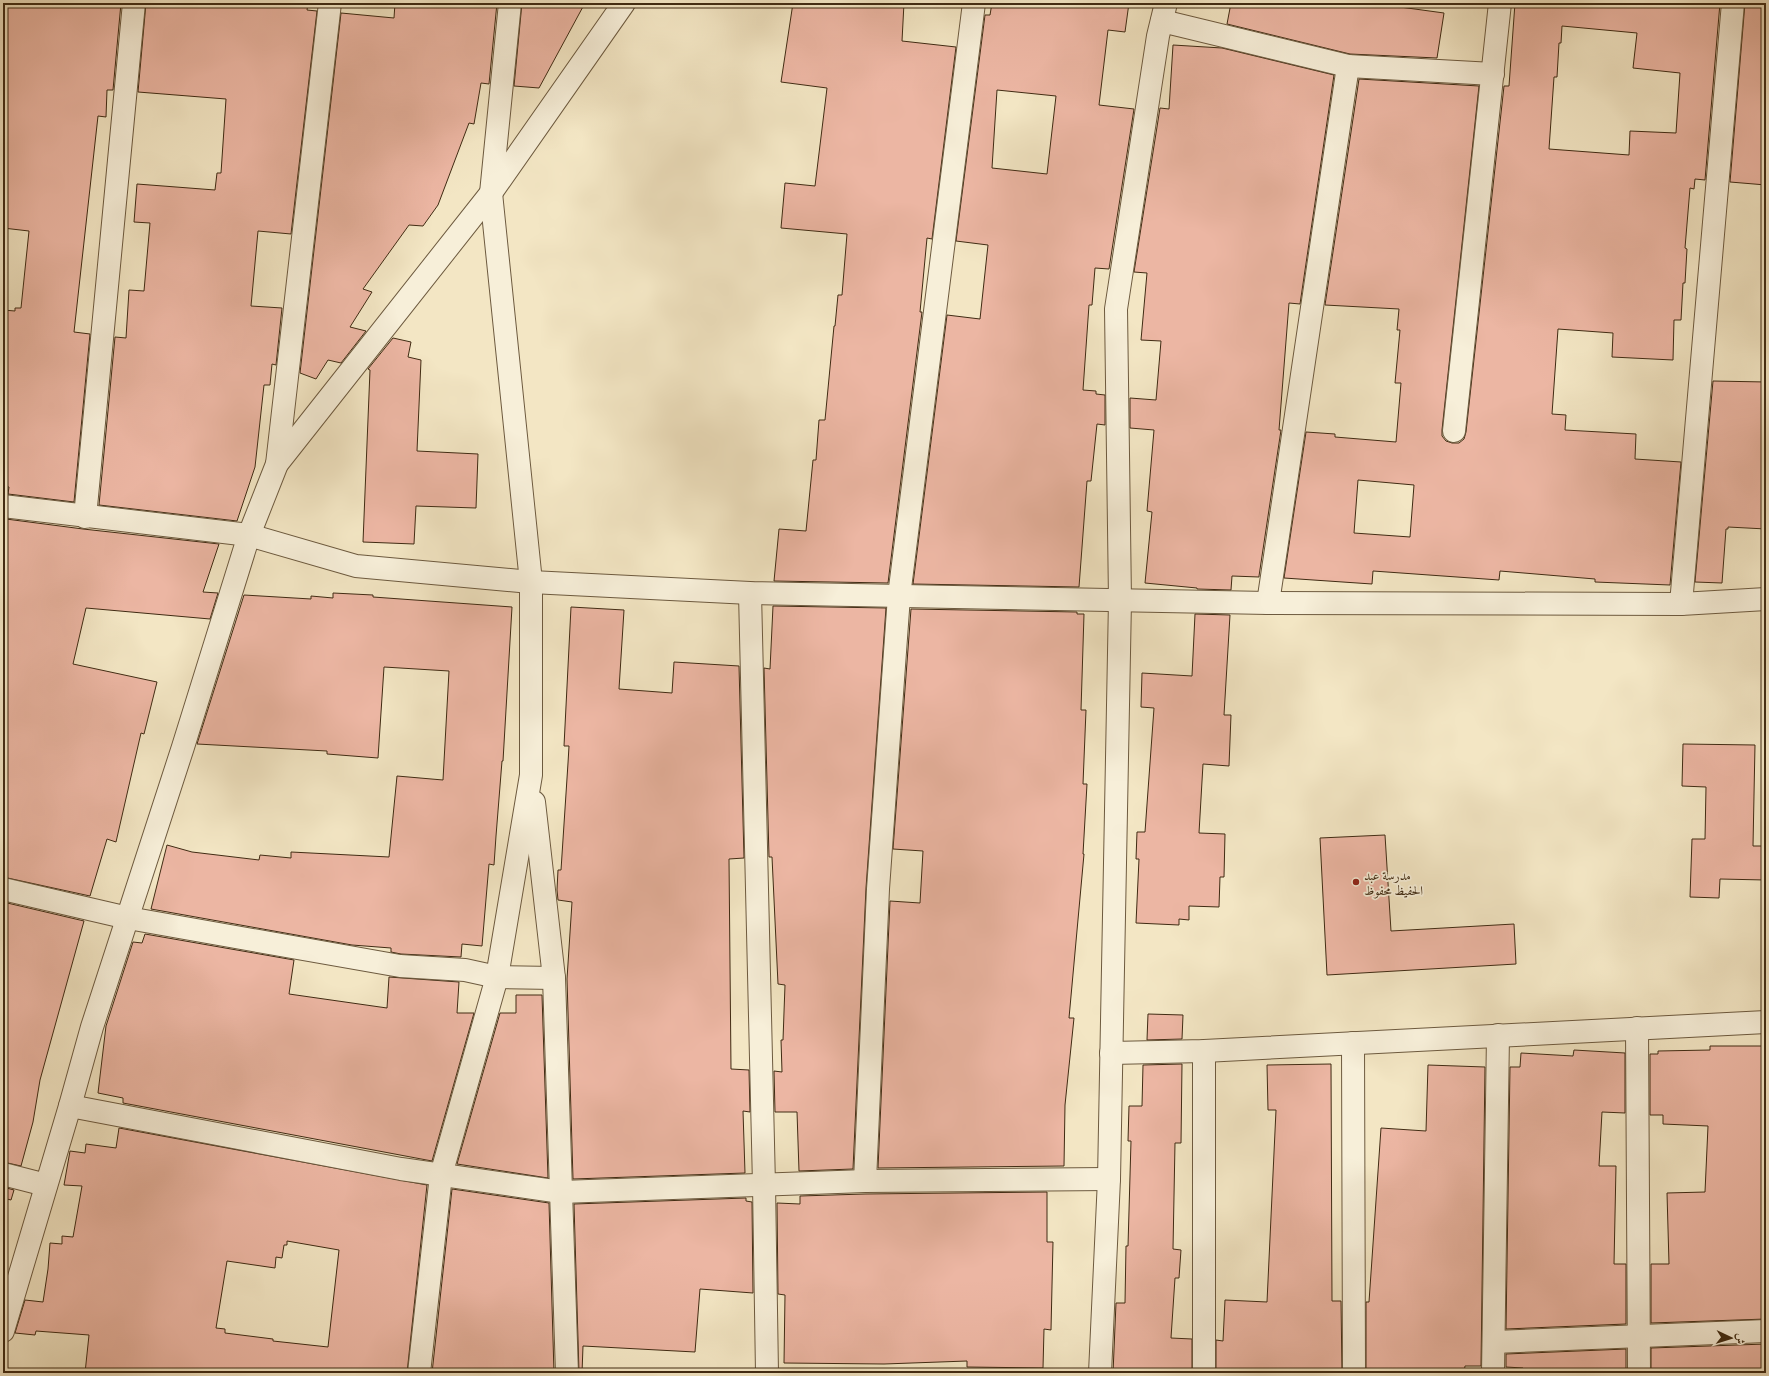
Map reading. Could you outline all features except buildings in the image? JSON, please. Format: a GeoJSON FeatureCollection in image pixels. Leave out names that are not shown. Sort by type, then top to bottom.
{"type":"FeatureCollection","features":[{"type":"Feature","properties":{"kind":"street"},"geometry":{"type":"LineString","coordinates":[[85,517],[134,3]]}},
{"type":"Feature","properties":{"kind":"street"},"geometry":{"type":"LineString","coordinates":[[3,1331],[92,1027],[249,535],[277,464],[330,3]]}},
{"type":"Feature","properties":{"kind":"street"},"geometry":{"type":"LineString","coordinates":[[510,3],[491,193],[531,582],[531,775],[554,978],[567,1373]]}},
{"type":"Feature","properties":{"kind":"street"},"geometry":{"type":"LineString","coordinates":[[277,464],[491,193],[624,3]]}},
{"type":"Feature","properties":{"kind":"street"},"geometry":{"type":"LineString","coordinates":[[865,1181],[878,889],[899,596],[974,3]]}},
{"type":"Feature","properties":{"kind":"street"},"geometry":{"type":"LineString","coordinates":[[1454,431],[1500,3]]}},
{"type":"Feature","properties":{"kind":"street"},"geometry":{"type":"LineString","coordinates":[[1681,604],[1733,3]]}},
{"type":"Feature","properties":{"kind":"street"},"geometry":{"type":"LineString","coordinates":[[1100,1373],[1109,1179],[1120,600],[1116,309],[1157,44],[1164,12],[1348,66],[1493,74]]}},
{"type":"Feature","properties":{"kind":"street"},"geometry":{"type":"LineString","coordinates":[[1268,603],[1348,66]]}},
{"type":"Feature","properties":{"kind":"street"},"geometry":{"type":"LineString","coordinates":[[3,506],[85,517],[249,535],[356,566],[531,582],[750,593],[1268,603],[1681,604],[1766,599]]}},
{"type":"Feature","properties":{"kind":"street"},"geometry":{"type":"LineString","coordinates":[[750,593],[767,1373]]}},
{"type":"Feature","properties":{"kind":"street"},"geometry":{"type":"LineString","coordinates":[[419,1373],[441,1175],[497,977],[531,775]]}},
{"type":"Feature","properties":{"kind":"street"},"geometry":{"type":"LineString","coordinates":[[3,889],[128,918],[400,966],[464,970],[497,977],[554,978]]}},
{"type":"Feature","properties":{"kind":"street"},"geometry":{"type":"LineString","coordinates":[[1111,1052],[1204,1051],[1766,1022]]}},
{"type":"Feature","properties":{"kind":"street"},"geometry":{"type":"LineString","coordinates":[[1637,1028],[1639,1373]]}},
{"type":"Feature","properties":{"kind":"street"},"geometry":{"type":"LineString","coordinates":[[1494,1373],[1498,1036]]}},
{"type":"Feature","properties":{"kind":"street"},"geometry":{"type":"LineString","coordinates":[[1353,1043],[1354,1373]]}},
{"type":"Feature","properties":{"kind":"street"},"geometry":{"type":"LineString","coordinates":[[1204,1051],[1204,1373]]}},
{"type":"Feature","properties":{"kind":"street"},"geometry":{"type":"LineString","coordinates":[[70,1106],[401,1169],[561,1192],[865,1181],[1109,1179]]}},
{"type":"Feature","properties":{"kind":"street"},"geometry":{"type":"LineString","coordinates":[[3,1174],[46,1185]]}},
{"type":"Feature","properties":{"kind":"street"},"geometry":{"type":"LineString","coordinates":[[1494,1342],[1766,1331]]}},
{"type":"Feature","properties":{"kind":"place","name":"مدرسة عبد الحفيظ محفوظ"},"geometry":{"type":"Point","coordinates":[1356,882]}}]}
